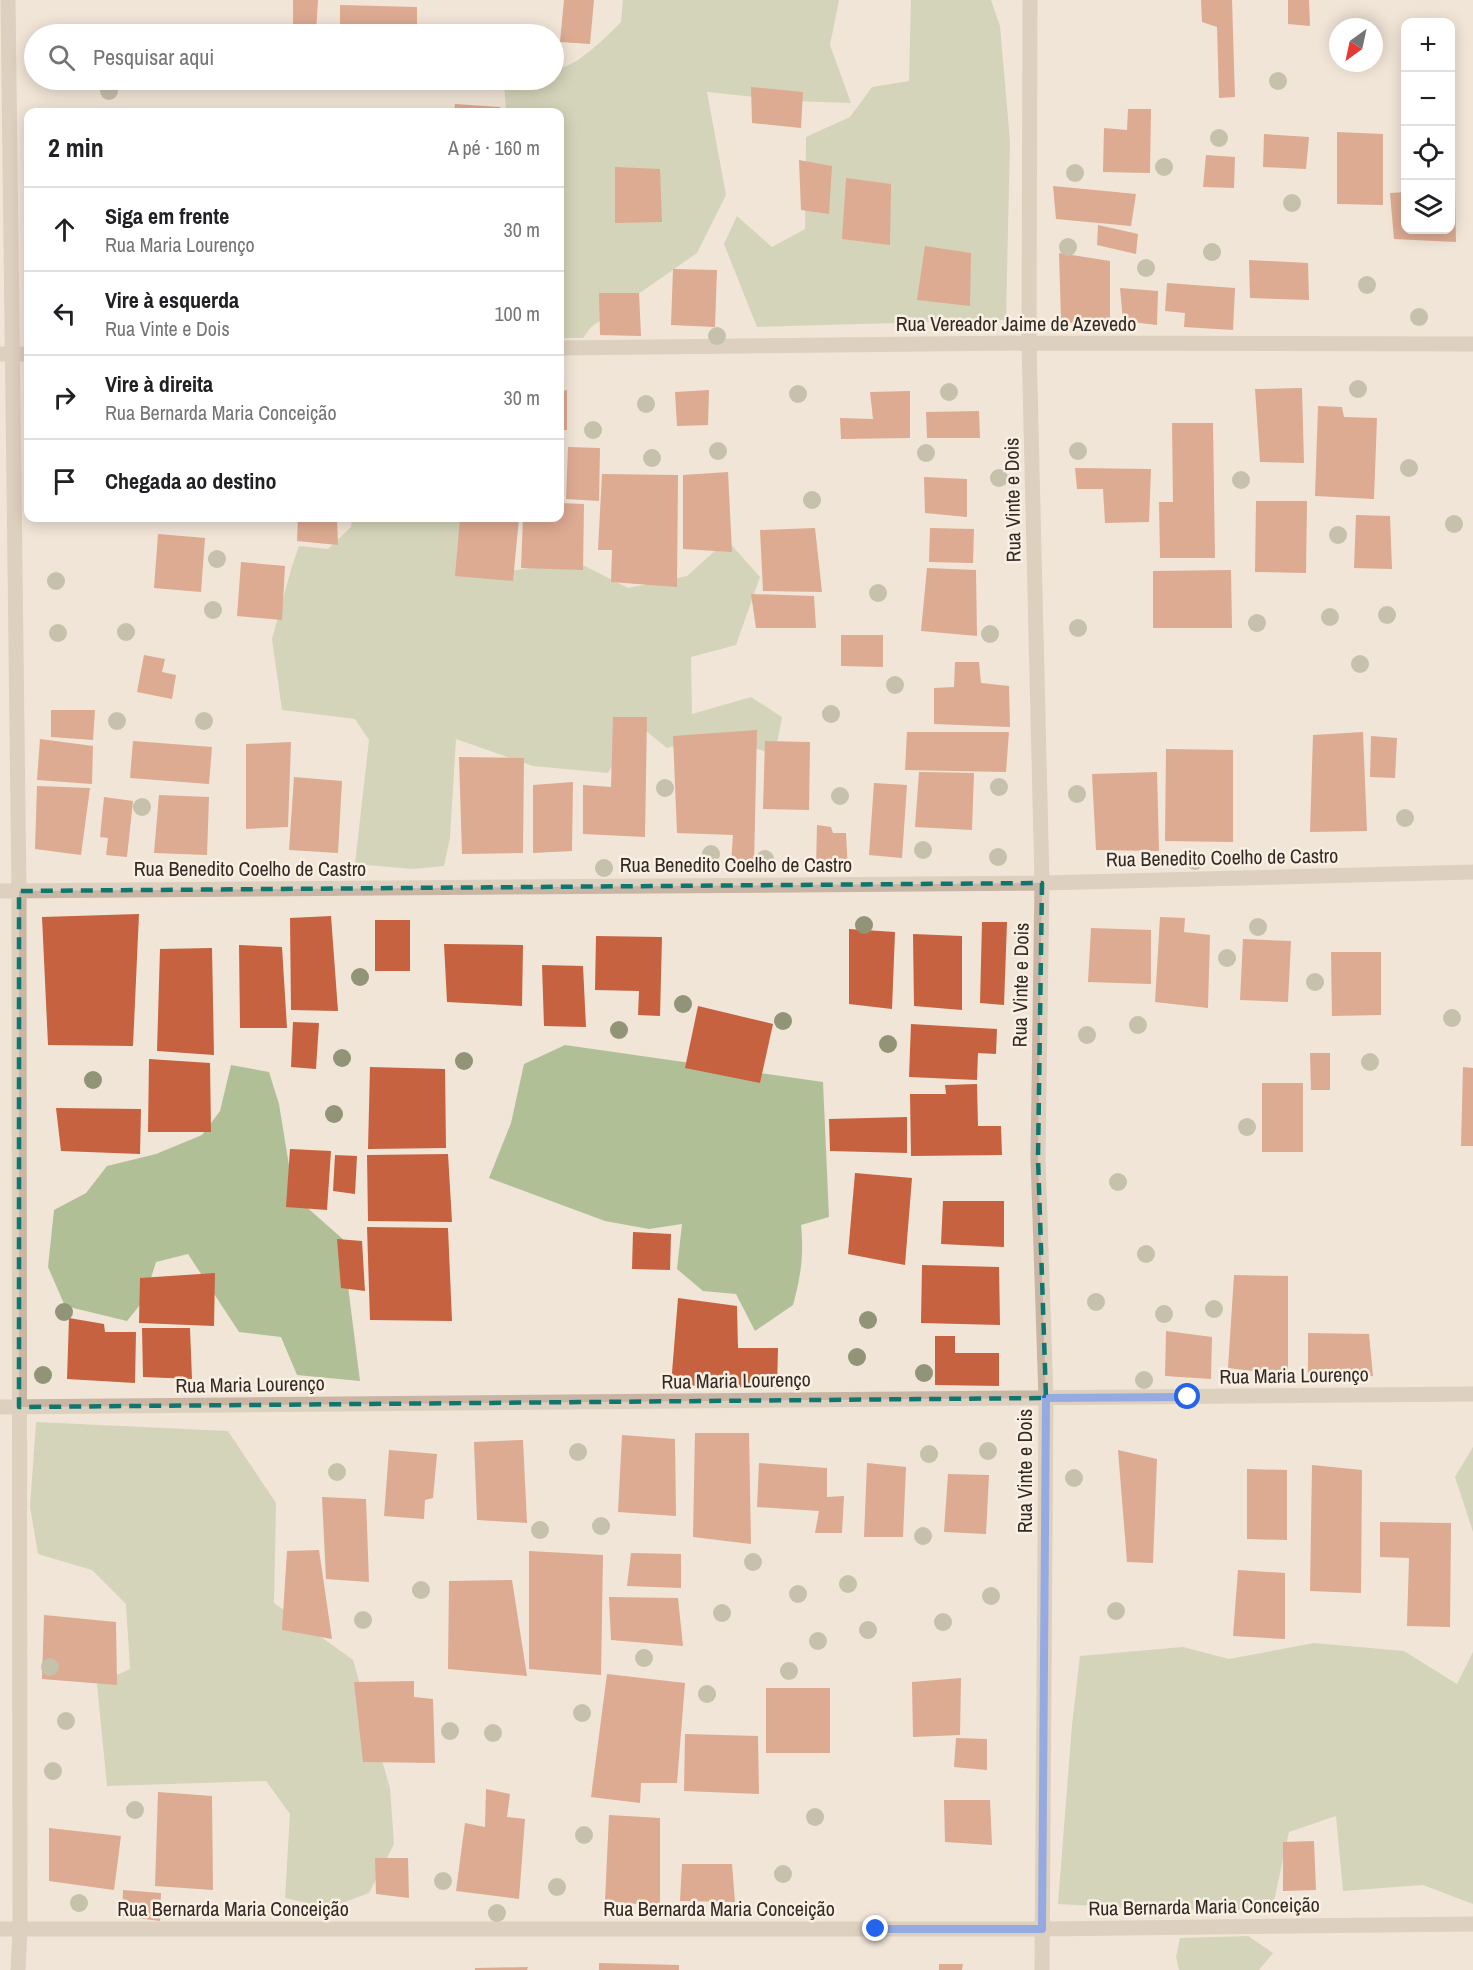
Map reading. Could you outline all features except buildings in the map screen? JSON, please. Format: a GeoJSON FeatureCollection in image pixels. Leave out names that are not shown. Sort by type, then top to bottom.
{"type":"FeatureCollection","features":[{"type":"Feature","properties":{"kind":"street"},"geometry":{"type":"LineString","coordinates":[[8,0],[19,891],[20,1929],[18,1970]]}},
{"type":"Feature","properties":{"kind":"street","name":"Rua Vinte e Dois"},"geometry":{"type":"LineString","coordinates":[[1030,0],[1029,343],[1042,883],[1038,1158],[1046,1398],[1042,1970]]}},
{"type":"Feature","properties":{"kind":"street","name":"Rua Vereador Jaime de Azevedo"},"geometry":{"type":"LineString","coordinates":[[564,348],[1029,343],[1473,344]]}},
{"type":"Feature","properties":{"kind":"street","name":"Rua Benedito Coelho de Castro"},"geometry":{"type":"LineString","coordinates":[[0,891],[1042,883],[1473,872]]}},
{"type":"Feature","properties":{"kind":"street","name":"Rua Maria Lourenço"},"geometry":{"type":"LineString","coordinates":[[0,1407],[1473,1394]]}},
{"type":"Feature","properties":{"kind":"street","name":"Rua Bernarda Maria Conceição"},"geometry":{"type":"LineString","coordinates":[[0,1929],[1042,1929],[1473,1924]]}},
{"type":"Feature","properties":{"kind":"highlighted area"},"geometry":{"type":"Polygon","coordinates":[[[1042,883],[1038,1158],[1046,1398],[19,1407],[19,891],[1042,883]]]}},
{"type":"Feature","properties":{"kind":"green space"},"geometry":{"type":"Polygon","coordinates":[[[623,0],[839,0],[830,45],[851,103],[793,101],[707,92],[726,195],[697,253],[591,327],[583,338],[564,338],[564,108],[506,108],[505,90],[564,90],[564,67],[599,43],[621,22],[623,0]]]}},
{"type":"Feature","properties":{"kind":"green space"},"geometry":{"type":"Polygon","coordinates":[[[911,0],[991,0],[1000,26],[1010,141],[1006,320],[757,327],[724,244],[737,216],[772,247],[805,229],[806,137],[850,117],[872,87],[909,81],[911,0]]]}},
{"type":"Feature","properties":{"kind":"green space"},"geometry":{"type":"Polygon","coordinates":[[[352,522],[461,522],[457,552],[512,571],[573,560],[628,588],[687,576],[727,540],[760,577],[736,645],[691,657],[692,714],[751,697],[782,717],[775,754],[708,736],[667,748],[636,723],[608,773],[533,766],[456,739],[450,838],[444,866],[413,869],[355,864],[369,740],[355,719],[282,710],[272,639],[299,546],[328,549],[351,527],[352,522]]]}},
{"type":"Feature","properties":{"kind":"green space"},"geometry":{"type":"Polygon","coordinates":[[[565,1045],[823,1082],[829,1217],[801,1225],[801,1265],[793,1305],[755,1331],[736,1294],[703,1291],[677,1269],[682,1224],[649,1229],[605,1221],[489,1178],[511,1123],[524,1064],[565,1045]]]}},
{"type":"Feature","properties":{"kind":"green space"},"geometry":{"type":"Polygon","coordinates":[[[231,1065],[269,1072],[279,1104],[294,1196],[345,1241],[360,1381],[297,1375],[281,1337],[239,1332],[188,1254],[156,1262],[144,1300],[127,1321],[65,1306],[48,1267],[54,1210],[86,1193],[107,1166],[156,1154],[202,1135],[220,1111],[231,1065]]]}},
{"type":"Feature","properties":{"kind":"green space"},"geometry":{"type":"Polygon","coordinates":[[[36,1422],[228,1431],[276,1503],[274,1603],[353,1660],[390,1788],[394,1844],[369,1893],[329,1908],[285,1898],[290,1814],[266,1781],[107,1786],[97,1684],[130,1669],[126,1604],[92,1570],[38,1554],[30,1507],[36,1422]]]}},
{"type":"Feature","properties":{"kind":"green space"},"geometry":{"type":"Polygon","coordinates":[[[1473,1447],[1473,1532],[1455,1477],[1473,1447]]]}},
{"type":"Feature","properties":{"kind":"green space"},"geometry":{"type":"Polygon","coordinates":[[[1314,1643],[1404,1651],[1457,1684],[1473,1652],[1473,1904],[1423,1885],[1343,1891],[1336,1816],[1289,1832],[1272,1910],[1152,1909],[1058,1904],[1072,1725],[1080,1656],[1183,1647],[1229,1659],[1314,1643]]]}},
{"type":"Feature","properties":{"kind":"green space"},"geometry":{"type":"Polygon","coordinates":[[[1248,1936],[1273,1953],[1259,1970],[1179,1970],[1176,1957],[1180,1938],[1248,1936]]]}},
{"type":"Feature","properties":{"kind":"route"},"geometry":{"type":"LineString","coordinates":[[876,1929],[1042,1929],[1046,1398],[1188,1397]]}}]}
